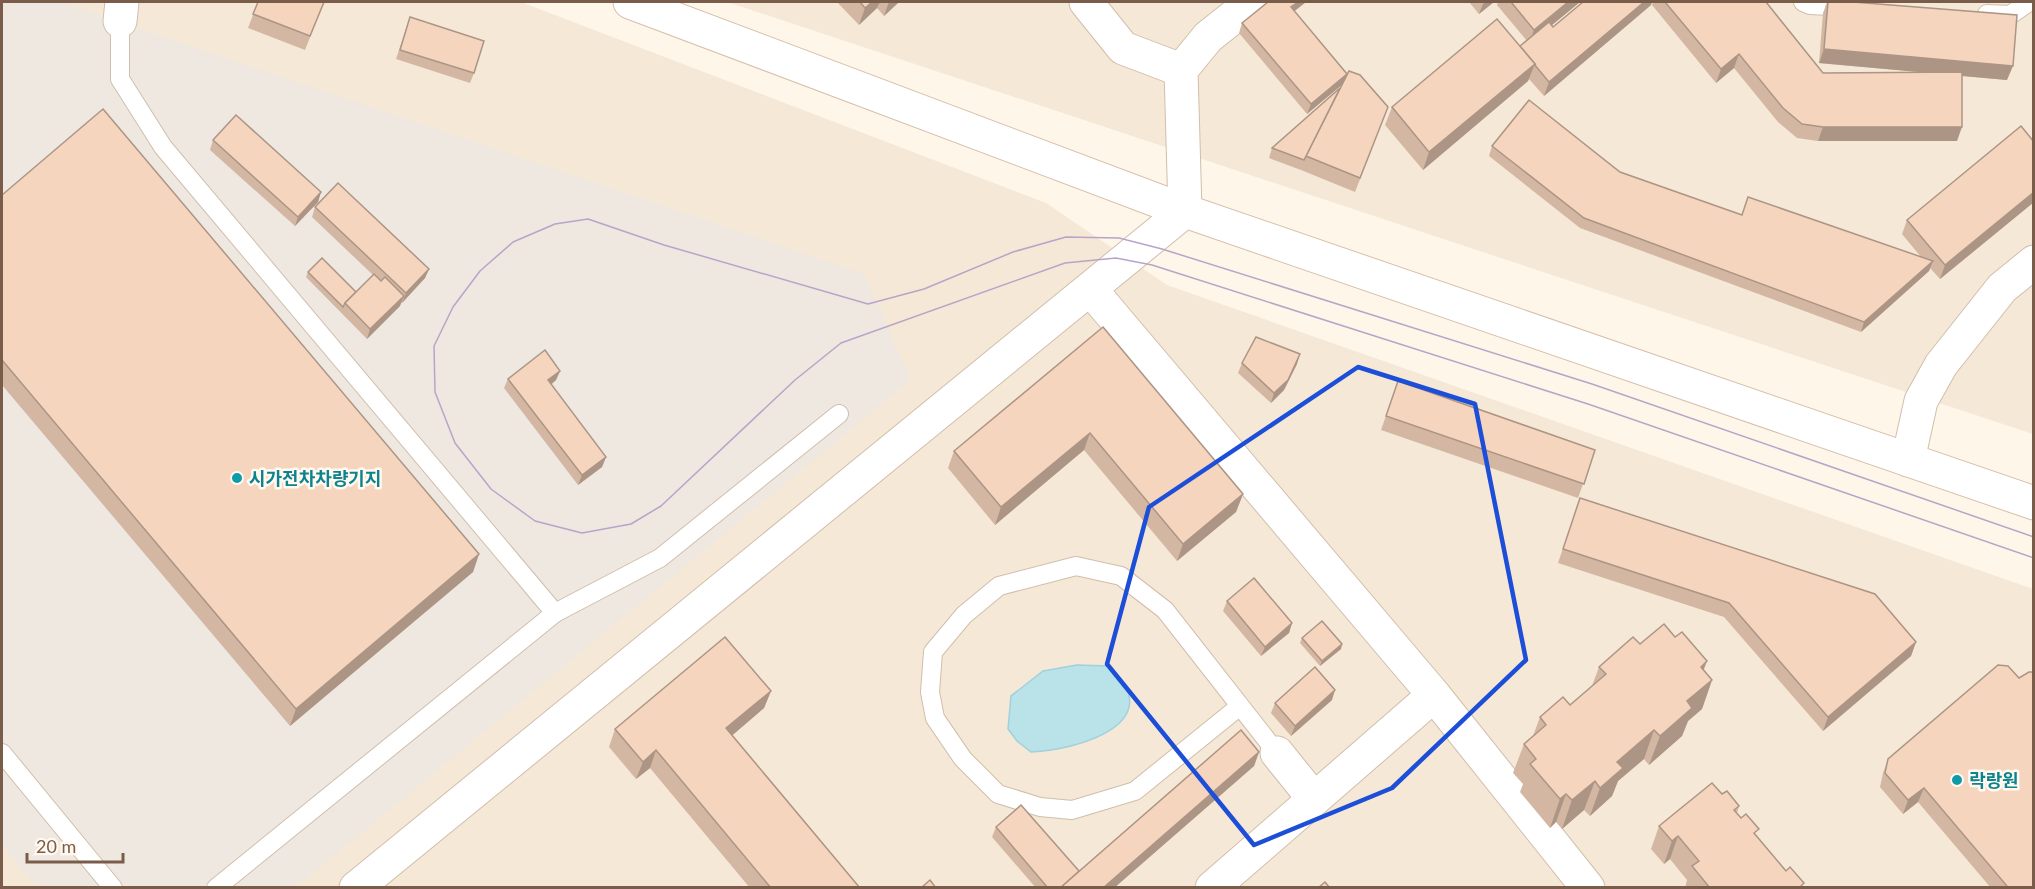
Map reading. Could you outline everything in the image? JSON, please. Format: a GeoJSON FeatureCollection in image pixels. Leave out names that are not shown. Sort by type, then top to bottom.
{"type":"FeatureCollection","features":[{"type":"Feature","properties":{"kind":"street"},"geometry":{"type":"LineString","coordinates":[[630,2],[1185,211],[2034,503]]}},
{"type":"Feature","properties":{"kind":"street"},"geometry":{"type":"LineString","coordinates":[[1086,2],[1124,48],[1181,70]]}},
{"type":"Feature","properties":{"kind":"street"},"geometry":{"type":"LineString","coordinates":[[1185,211],[1181,70],[1208,37],[1252,2]]}},
{"type":"Feature","properties":{"kind":"street"},"geometry":{"type":"LineString","coordinates":[[356,888],[1185,211]]}},
{"type":"Feature","properties":{"kind":"street"},"geometry":{"type":"LineString","coordinates":[[1908,460],[1921,401],[1941,365],[2002,288],[2034,262]]}},
{"type":"Feature","properties":{"kind":"street"},"geometry":{"type":"LineString","coordinates":[[1091,290],[1434,695],[1588,888]]}},
{"type":"Feature","properties":{"kind":"street"},"geometry":{"type":"LineString","coordinates":[[1212,888],[1434,695]]}},
{"type":"Feature","properties":{"kind":"street"},"geometry":{"type":"LineString","coordinates":[[1277,753],[1314,799]]}},
{"type":"Feature","properties":{"kind":"lane"},"geometry":{"type":"LineString","coordinates":[[1803,2],[1869,8]]}},
{"type":"Feature","properties":{"kind":"lane"},"geometry":{"type":"LineString","coordinates":[[1975,13],[2010,15],[2029,2]]}},
{"type":"Feature","properties":{"kind":"lane"},"geometry":{"type":"LineString","coordinates":[[121,11],[120,79],[163,147],[555,613]]}},
{"type":"Feature","properties":{"kind":"lane"},"geometry":{"type":"LineString","coordinates":[[216,888],[555,613],[660,558],[839,414]]}},
{"type":"Feature","properties":{"kind":"lane"},"geometry":{"type":"LineString","coordinates":[[1240,706],[1135,791],[1072,810],[1040,807],[998,794],[963,759],[935,718],[930,692],[933,652],[964,615],[999,586],[1076,566],[1121,576],[1165,610],[1277,753]]}},
{"type":"Feature","properties":{"kind":"lane"},"geometry":{"type":"LineString","coordinates":[[2,753],[113,888]]}},
{"type":"Feature","properties":{"kind":"highlighted area"},"geometry":{"type":"Polygon","coordinates":[[[1358,367],[1475,404],[1526,660],[1392,788],[1254,845],[1107,664],[1149,507],[1358,367]]]}},
{"type":"Feature","properties":{"kind":"shaded area"},"geometry":{"type":"Polygon","coordinates":[[[2,2],[521,2],[1046,203],[1167,285],[2033,589],[2033,887],[2,888],[2,2]]]}},
{"type":"Feature","properties":{"kind":"shaded area"},"geometry":{"type":"Polygon","coordinates":[[[2,2],[61,2],[864,274],[911,380],[296,887],[38,887],[2,846],[2,2]]]}},
{"type":"Feature","properties":{"kind":"shaded area"},"geometry":{"type":"Polygon","coordinates":[[[727,2],[2033,2],[2033,434],[727,2]]]}},
{"type":"Feature","properties":{"kind":"water"},"geometry":{"type":"Polygon","coordinates":[[[1077,665],[1109,666],[1125,686],[1130,703],[1124,718],[1111,730],[1093,739],[1072,746],[1031,752],[1017,741],[1008,729],[1011,696],[1043,671],[1077,665]]]}},
{"type":"Feature","properties":{"kind":"building"},"geometry":{"type":"Polygon","coordinates":[[[258,2],[324,2],[310,36],[253,14],[258,2]]]}},
{"type":"Feature","properties":{"kind":"building"},"geometry":{"type":"Polygon","coordinates":[[[860,2],[872,2],[865,8],[860,2]]]}},
{"type":"Feature","properties":{"kind":"building"},"geometry":{"type":"Polygon","coordinates":[[[1268,2],[1298,2],[1291,7],[1347,74],[1311,104],[1242,23],[1268,2]]]}},
{"type":"Feature","properties":{"kind":"building"},"geometry":{"type":"Polygon","coordinates":[[[1511,2],[1568,2],[1534,30],[1511,2]]]}},
{"type":"Feature","properties":{"kind":"building"},"geometry":{"type":"Polygon","coordinates":[[[1583,2],[1644,2],[1549,82],[1520,46],[1549,22],[1553,27],[1583,2]]]}},
{"type":"Feature","properties":{"kind":"building"},"geometry":{"type":"Polygon","coordinates":[[[1665,2],[1766,2],[1823,73],[1962,72],[1962,127],[1823,127],[1802,124],[1783,108],[1739,54],[1721,69],[1665,2]]]}},
{"type":"Feature","properties":{"kind":"building"},"geometry":{"type":"Polygon","coordinates":[[[1828,2],[2017,15],[2013,66],[1824,49],[1828,2]]]}},
{"type":"Feature","properties":{"kind":"building"},"geometry":{"type":"Polygon","coordinates":[[[410,17],[484,41],[474,73],[400,50],[410,17]]]}},
{"type":"Feature","properties":{"kind":"building"},"geometry":{"type":"Polygon","coordinates":[[[1497,19],[1535,64],[1429,152],[1392,107],[1497,19]]]}},
{"type":"Feature","properties":{"kind":"building"},"geometry":{"type":"Polygon","coordinates":[[[1349,71],[1360,75],[1388,107],[1360,178],[1306,156],[1349,71]]]}},
{"type":"Feature","properties":{"kind":"building"},"geometry":{"type":"Polygon","coordinates":[[[1340,88],[1304,160],[1272,148],[1340,88]]]}},
{"type":"Feature","properties":{"kind":"building"},"geometry":{"type":"Polygon","coordinates":[[[1529,100],[1620,172],[1742,215],[1748,197],[1933,261],[1864,322],[1584,218],[1492,146],[1529,100]]]}},
{"type":"Feature","properties":{"kind":"building","name":"시가전차차량기지"},"geometry":{"type":"Polygon","coordinates":[[[103,109],[479,554],[296,709],[2,360],[2,195],[103,109]]]}},
{"type":"Feature","properties":{"kind":"building"},"geometry":{"type":"Polygon","coordinates":[[[236,115],[321,192],[298,217],[213,140],[236,115]]]}},
{"type":"Feature","properties":{"kind":"building"},"geometry":{"type":"Polygon","coordinates":[[[2021,126],[2034,142],[2034,192],[1945,265],[1907,220],[2021,126]]]}},
{"type":"Feature","properties":{"kind":"building"},"geometry":{"type":"Polygon","coordinates":[[[338,183],[429,269],[406,293],[315,207],[338,183]]]}},
{"type":"Feature","properties":{"kind":"building"},"geometry":{"type":"Polygon","coordinates":[[[322,258],[356,292],[343,307],[308,272],[322,258]]]}},
{"type":"Feature","properties":{"kind":"building"},"geometry":{"type":"Polygon","coordinates":[[[374,274],[381,281],[385,277],[404,296],[370,329],[345,303],[374,274]]]}},
{"type":"Feature","properties":{"kind":"building"},"geometry":{"type":"Polygon","coordinates":[[[1103,327],[1243,494],[1183,544],[1090,433],[1001,507],[954,451],[1103,327]]]}},
{"type":"Feature","properties":{"kind":"building"},"geometry":{"type":"Polygon","coordinates":[[[1256,337],[1300,354],[1288,380],[1274,393],[1242,363],[1256,337]]]}},
{"type":"Feature","properties":{"kind":"building"},"geometry":{"type":"Polygon","coordinates":[[[545,350],[560,371],[548,380],[606,457],[582,475],[508,379],[545,350]]]}},
{"type":"Feature","properties":{"kind":"building"},"geometry":{"type":"Polygon","coordinates":[[[1398,381],[1595,450],[1584,484],[1386,416],[1398,381]]]}},
{"type":"Feature","properties":{"kind":"building"},"geometry":{"type":"Polygon","coordinates":[[[1580,498],[1875,594],[1916,642],[1828,717],[1729,603],[1563,549],[1580,498]]]}},
{"type":"Feature","properties":{"kind":"building"},"geometry":{"type":"Polygon","coordinates":[[[1254,578],[1292,623],[1265,647],[1227,601],[1254,578]]]}},
{"type":"Feature","properties":{"kind":"building"},"geometry":{"type":"Polygon","coordinates":[[[1322,621],[1342,644],[1322,661],[1302,638],[1322,621]]]}},
{"type":"Feature","properties":{"kind":"building"},"geometry":{"type":"Polygon","coordinates":[[[1664,624],[1675,637],[1682,632],[1707,661],[1701,667],[1712,680],[1687,701],[1692,708],[1660,736],[1654,730],[1617,762],[1623,768],[1600,788],[1595,781],[1572,800],[1566,794],[1560,799],[1530,764],[1536,759],[1524,744],[1546,725],[1540,717],[1563,697],[1570,705],[1606,674],[1599,667],[1633,637],[1640,644],[1664,624]]]}},
{"type":"Feature","properties":{"kind":"building"},"geometry":{"type":"Polygon","coordinates":[[[725,637],[771,691],[726,728],[860,888],[771,888],[656,750],[643,762],[615,729],[725,637]]]}},
{"type":"Feature","properties":{"kind":"building","name":"락랑원"},"geometry":{"type":"Polygon","coordinates":[[[1998,665],[2008,666],[2019,678],[2029,672],[2034,672],[2034,888],[2004,888],[2007,886],[1924,788],[1908,800],[1885,773],[1888,759],[1998,665]]]}},
{"type":"Feature","properties":{"kind":"building"},"geometry":{"type":"Polygon","coordinates":[[[1315,667],[1335,690],[1295,726],[1275,703],[1315,667]]]}},
{"type":"Feature","properties":{"kind":"building"},"geometry":{"type":"Polygon","coordinates":[[[1241,730],[1259,752],[1103,888],[1060,888],[1241,730]]]}},
{"type":"Feature","properties":{"kind":"building"},"geometry":{"type":"Polygon","coordinates":[[[1712,783],[1722,794],[1727,791],[1739,806],[1734,810],[1741,818],[1746,814],[1759,829],[1754,833],[1786,871],[1790,867],[1804,883],[1799,888],[1710,888],[1692,866],[1699,861],[1678,836],[1672,841],[1659,826],[1712,783]]]}},
{"type":"Feature","properties":{"kind":"building"},"geometry":{"type":"Polygon","coordinates":[[[1021,805],[1079,871],[1060,888],[1048,888],[996,827],[1021,805]]]}},
{"type":"Feature","properties":{"kind":"building"},"geometry":{"type":"Polygon","coordinates":[[[930,880],[936,888],[921,888],[930,880]]]}},
{"type":"Feature","properties":{"kind":"building"},"geometry":{"type":"Polygon","coordinates":[[[1325,882],[1330,888],[1318,888],[1325,882]]]}},
{"type":"Feature","properties":{"kind":"tram line"},"geometry":{"type":"LineString","coordinates":[[2034,537],[1592,384],[1162,249],[1119,238],[1066,237],[1013,252],[924,289],[868,304],[664,245],[588,219],[555,224],[513,242],[480,271],[453,307],[434,346],[435,392],[455,443],[491,489],[535,521],[582,533],[631,524],[661,506],[795,380],[841,343],[1065,263],[1116,258],[1152,265],[1588,404],[2034,558]]}},
{"type":"Feature","properties":{"kind":"place","name":"시가전차차량기지"},"geometry":{"type":"Point","coordinates":[237,478]}},
{"type":"Feature","properties":{"kind":"place","name":"락랑원"},"geometry":{"type":"Point","coordinates":[1957,780]}}]}
